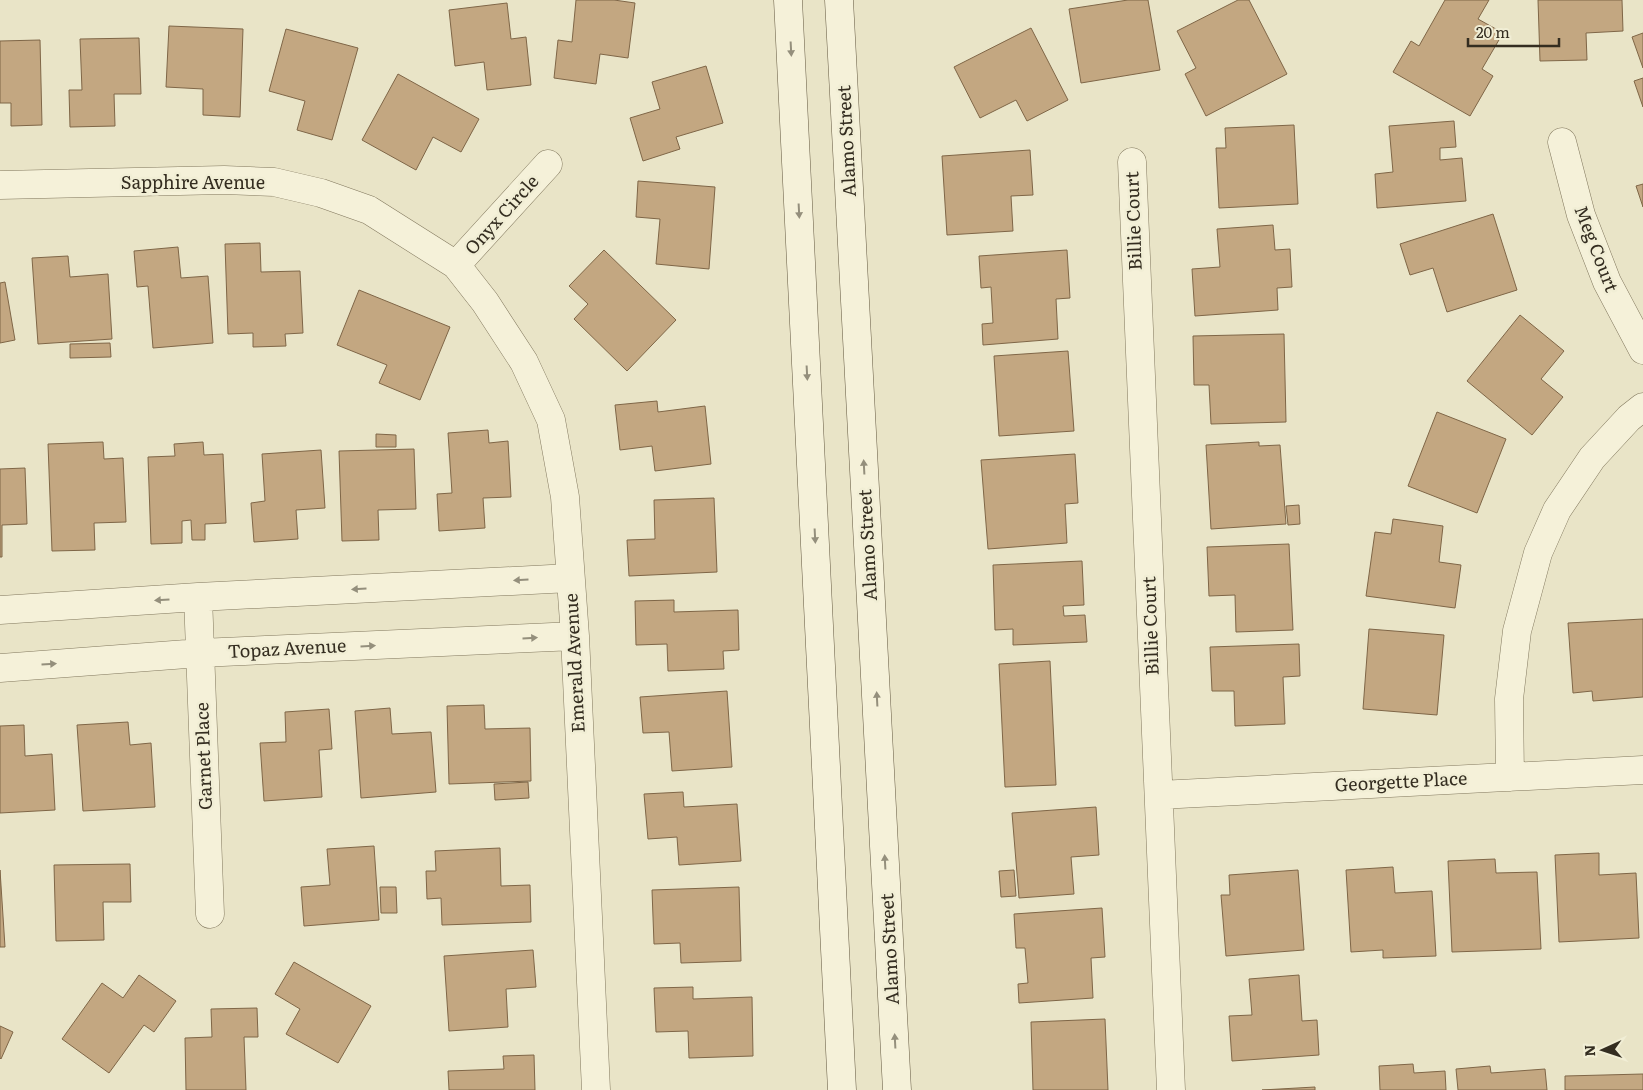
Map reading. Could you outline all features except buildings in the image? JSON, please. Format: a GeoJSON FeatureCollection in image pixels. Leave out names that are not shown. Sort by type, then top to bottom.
{"type":"FeatureCollection","features":[{"type":"Feature","properties":{"kind":"street"},"geometry":{"type":"LineString","coordinates":[[788,0],[842,1090]]}},
{"type":"Feature","properties":{"kind":"street","name":"Alamo Street"},"geometry":{"type":"LineString","coordinates":[[840,0],[897,1090]]}},
{"type":"Feature","properties":{"kind":"street","name":"Meg Court"},"geometry":{"type":"LineString","coordinates":[[1562,142],[1581,215],[1607,282],[1643,350]]}},
{"type":"Feature","properties":{"kind":"street","name":"Billie Court"},"geometry":{"type":"LineString","coordinates":[[1132,162],[1171,1090]]}},
{"type":"Feature","properties":{"kind":"street","name":"Onyx Circle"},"geometry":{"type":"LineString","coordinates":[[456,265],[548,164]]}},
{"type":"Feature","properties":{"kind":"street","name":"Sapphire Avenue"},"geometry":{"type":"LineString","coordinates":[[0,185],[224,180],[274,182],[321,193],[369,210],[456,265]]}},
{"type":"Feature","properties":{"kind":"street","name":"Emerald Avenue"},"geometry":{"type":"LineString","coordinates":[[456,265],[485,302],[524,362],[551,420],[565,498],[575,636],[596,1090]]}},
{"type":"Feature","properties":{"kind":"street"},"geometry":{"type":"LineString","coordinates":[[1510,777],[1509,699],[1517,631],[1538,553],[1557,510],[1592,458],[1629,418],[1643,407]]}},
{"type":"Feature","properties":{"kind":"street"},"geometry":{"type":"LineString","coordinates":[[0,610],[198,597],[570,578]]}},
{"type":"Feature","properties":{"kind":"street","name":"Garnet Place"},"geometry":{"type":"LineString","coordinates":[[198,597],[210,914]]}},
{"type":"Feature","properties":{"kind":"street","name":"Topaz Avenue"},"geometry":{"type":"LineString","coordinates":[[0,668],[200,653],[575,636]]}},
{"type":"Feature","properties":{"kind":"street","name":"Georgette Place"},"geometry":{"type":"LineString","coordinates":[[1159,795],[1643,770]]}}]}
